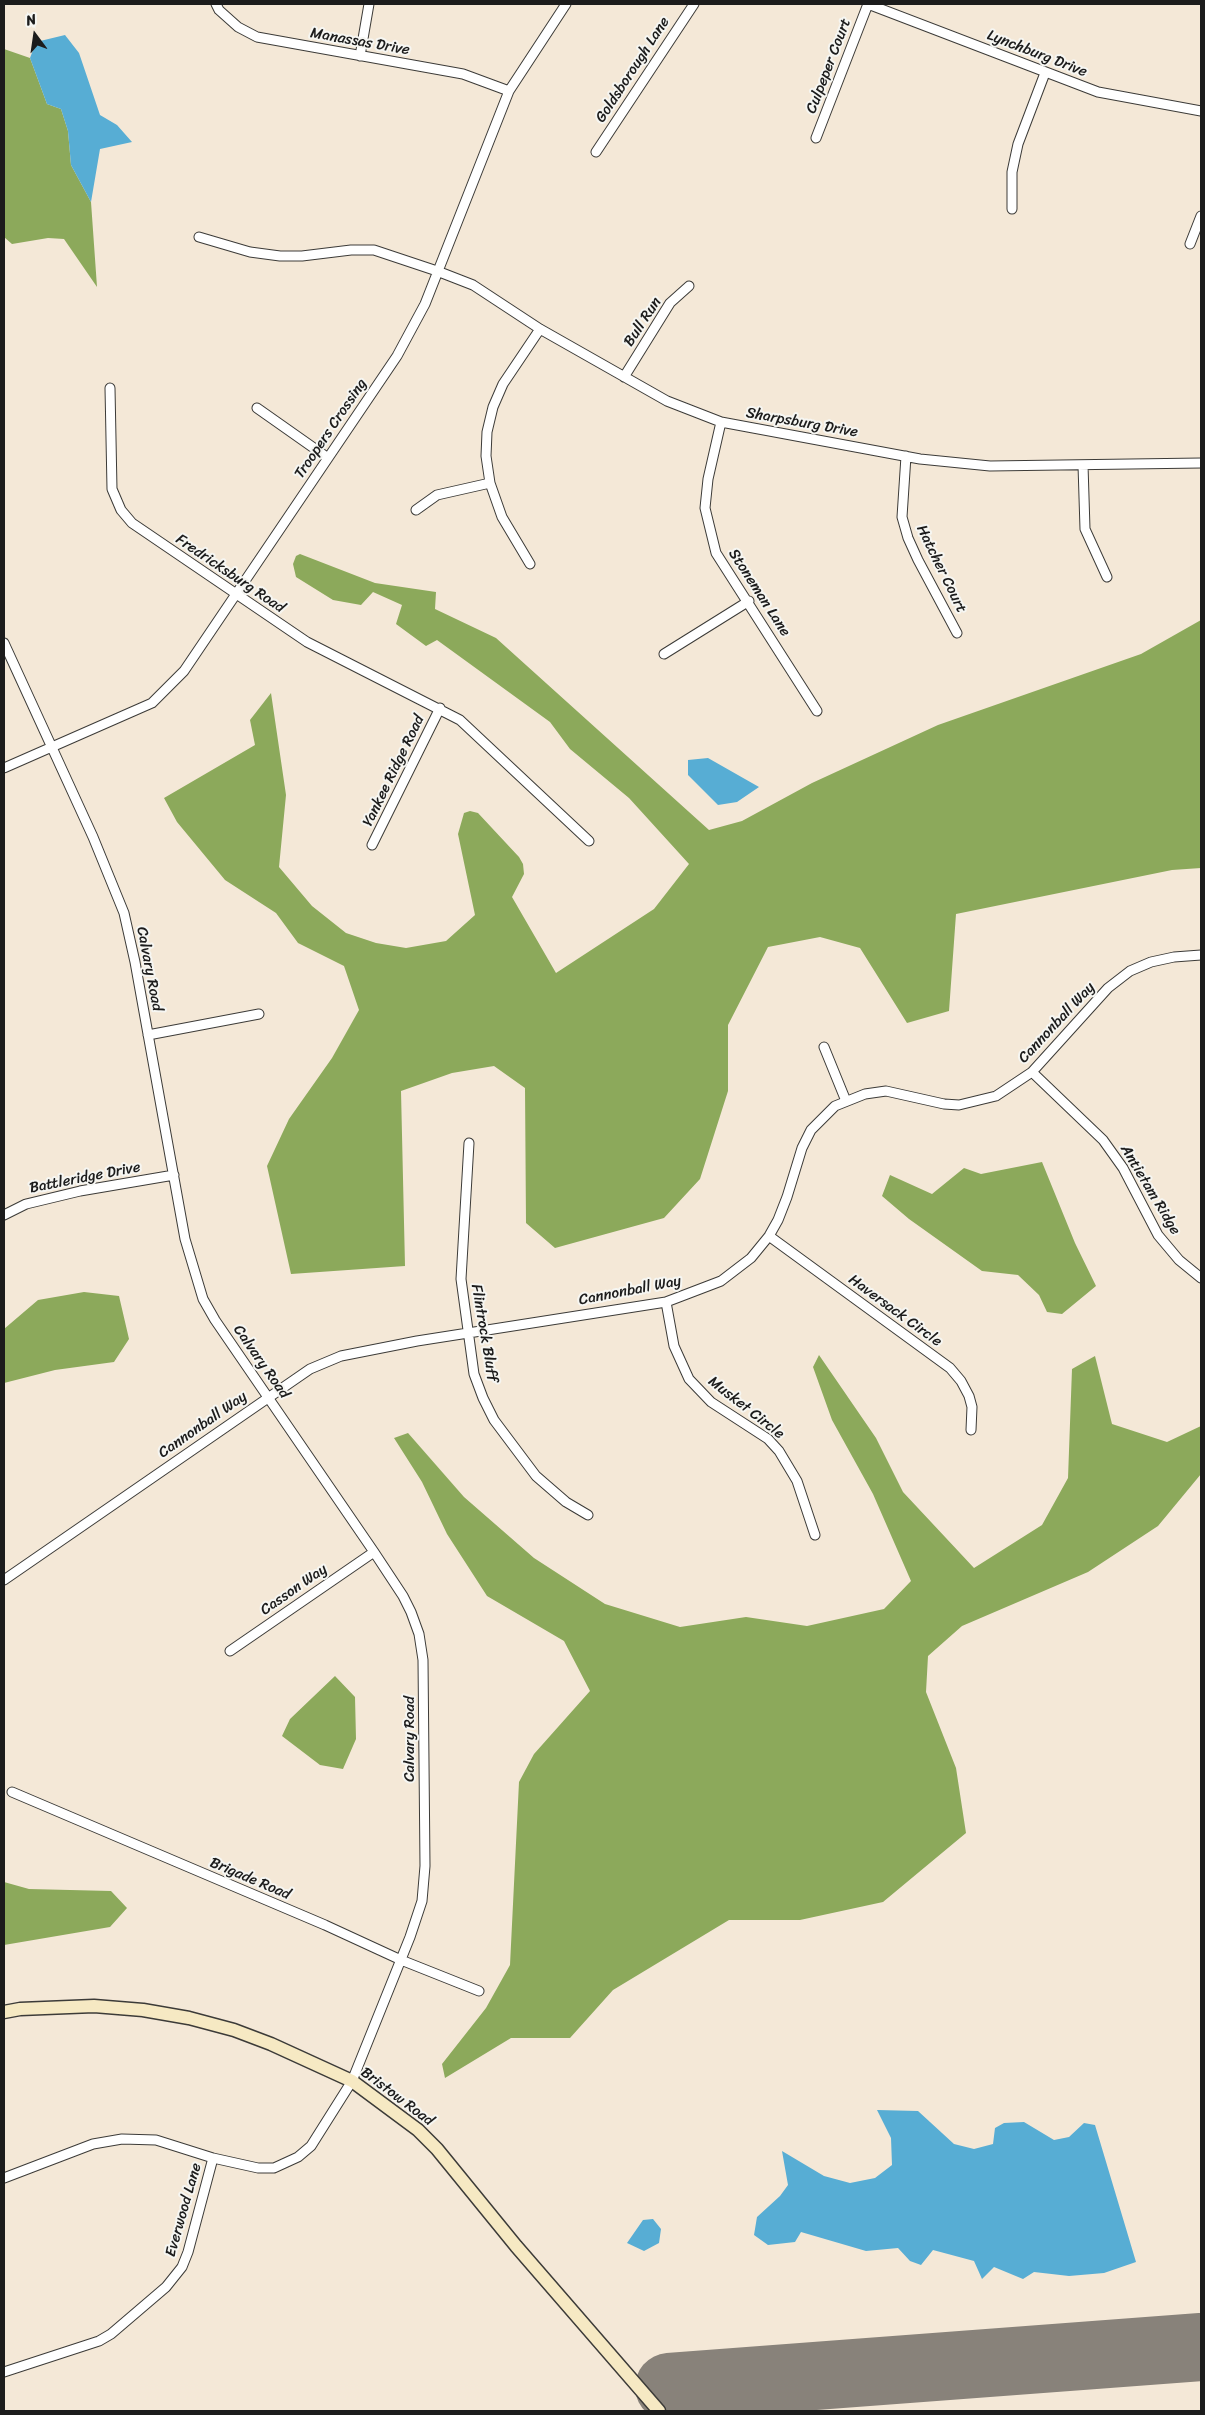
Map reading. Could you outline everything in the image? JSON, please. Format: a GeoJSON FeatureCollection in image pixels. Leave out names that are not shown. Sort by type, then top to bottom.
{"type":"FeatureCollection","features":[{"type":"Feature","properties":{"kind":"main road","name":"Bristow Road"},"geometry":{"type":"LineString","coordinates":[[4,2012],[20,2009],[94,2006],[143,2010],[189,2018],[234,2030],[271,2044],[352,2081],[418,2130],[437,2149],[516,2246],[659,2411]]}},
{"type":"Feature","properties":{"kind":"street","name":"Manassas Drive"},"geometry":{"type":"LineString","coordinates":[[216,4],[219,10],[238,27],[257,37],[463,74],[509,91]]}},
{"type":"Feature","properties":{"kind":"street"},"geometry":{"type":"LineString","coordinates":[[360,56],[369,4]]}},
{"type":"Feature","properties":{"kind":"street","name":"Troopers Crossing"},"geometry":{"type":"LineString","coordinates":[[4,768],[152,703],[184,671],[396,356],[425,304],[509,91],[566,4]]}},
{"type":"Feature","properties":{"kind":"street","name":"Goldsborough Lane"},"geometry":{"type":"LineString","coordinates":[[596,152],[694,4]]}},
{"type":"Feature","properties":{"kind":"street","name":"Lynchburg Drive"},"geometry":{"type":"LineString","coordinates":[[868,4],[1098,92],[1201,111]]}},
{"type":"Feature","properties":{"kind":"street","name":"Culpeper Court"},"geometry":{"type":"LineString","coordinates":[[816,138],[868,4]]}},
{"type":"Feature","properties":{"kind":"street"},"geometry":{"type":"LineString","coordinates":[[1012,209],[1012,172],[1018,144],[1045,73]]}},
{"type":"Feature","properties":{"kind":"street"},"geometry":{"type":"LineString","coordinates":[[1190,244],[1201,216]]}},
{"type":"Feature","properties":{"kind":"street","name":"Sharpsburg Drive"},"geometry":{"type":"LineString","coordinates":[[199,237],[250,252],[280,256],[374,250],[437,271],[473,285],[540,329],[667,401],[721,422],[906,456],[990,466],[1201,463]]}},
{"type":"Feature","properties":{"kind":"street","name":"Bull Run"},"geometry":{"type":"LineString","coordinates":[[624,377],[670,303],[689,286]]}},
{"type":"Feature","properties":{"kind":"street"},"geometry":{"type":"LineString","coordinates":[[530,564],[502,517],[490,483],[486,456],[487,432],[493,407],[503,384],[540,329]]}},
{"type":"Feature","properties":{"kind":"street","name":"Fredricksburg Road"},"geometry":{"type":"LineString","coordinates":[[110,388],[112,489],[121,510],[132,523],[307,642],[350,666],[440,708],[460,720],[485,741],[589,841]]}},
{"type":"Feature","properties":{"kind":"street"},"geometry":{"type":"LineString","coordinates":[[257,408],[328,458]]}},
{"type":"Feature","properties":{"kind":"street","name":"Stoneman Lane"},"geometry":{"type":"LineString","coordinates":[[721,422],[708,478],[705,508],[716,553],[749,601],[817,711]]}},
{"type":"Feature","properties":{"kind":"street","name":"Hatcher Court"},"geometry":{"type":"LineString","coordinates":[[906,456],[902,517],[908,538],[957,633]]}},
{"type":"Feature","properties":{"kind":"street"},"geometry":{"type":"LineString","coordinates":[[1083,465],[1085,528],[1107,577]]}},
{"type":"Feature","properties":{"kind":"street"},"geometry":{"type":"LineString","coordinates":[[416,510],[438,495],[490,483]]}},
{"type":"Feature","properties":{"kind":"street"},"geometry":{"type":"LineString","coordinates":[[664,654],[749,601]]}},
{"type":"Feature","properties":{"kind":"street","name":"Calvary Road"},"geometry":{"type":"LineString","coordinates":[[4,643],[50,747],[93,837],[124,913],[135,962],[185,1239],[204,1299],[215,1320],[404,1596],[411,1612],[423,1660],[424,1883],[422,1900],[401,1960],[352,2081],[311,2146],[298,2157],[274,2168],[258,2168],[213,2158],[156,2140],[122,2138],[93,2144],[4,2178]]}},
{"type":"Feature","properties":{"kind":"street","name":"Yankee Ridge Road"},"geometry":{"type":"LineString","coordinates":[[372,845],[440,708]]}},
{"type":"Feature","properties":{"kind":"street","name":"Cannonball Way"},"geometry":{"type":"LineString","coordinates":[[4,1580],[310,1369],[341,1356],[468,1333],[666,1302],[721,1281],[751,1258],[769,1236],[778,1220],[802,1148],[811,1130],[828,1112],[865,1094],[886,1091],[944,1104],[969,1104],[996,1096],[1032,1072],[1108,988],[1130,971],[1151,962],[1174,957],[1201,955]]}},
{"type":"Feature","properties":{"kind":"street"},"geometry":{"type":"LineString","coordinates":[[148,1035],[259,1014]]}},
{"type":"Feature","properties":{"kind":"street"},"geometry":{"type":"LineString","coordinates":[[824,1047],[846,1102]]}},
{"type":"Feature","properties":{"kind":"street","name":"Antietam Ridge"},"geometry":{"type":"LineString","coordinates":[[1032,1072],[1103,1140],[1123,1168],[1158,1235],[1179,1260],[1201,1278]]}},
{"type":"Feature","properties":{"kind":"street","name":"Flintrock Bluff"},"geometry":{"type":"LineString","coordinates":[[469,1144],[461,1279],[474,1374],[494,1420],[536,1476],[566,1502],[588,1515]]}},
{"type":"Feature","properties":{"kind":"street","name":"Battleridge Drive"},"geometry":{"type":"LineString","coordinates":[[4,1216],[26,1204],[174,1175]]}},
{"type":"Feature","properties":{"kind":"street","name":"Haversack Circle"},"geometry":{"type":"LineString","coordinates":[[769,1236],[950,1368],[969,1396],[972,1407],[971,1430]]}},
{"type":"Feature","properties":{"kind":"street","name":"Musket Circle"},"geometry":{"type":"LineString","coordinates":[[666,1302],[674,1346],[688,1379],[711,1402],[768,1439],[779,1451],[798,1481],[815,1535]]}},
{"type":"Feature","properties":{"kind":"street","name":"Casson Way"},"geometry":{"type":"LineString","coordinates":[[230,1651],[374,1552]]}},
{"type":"Feature","properties":{"kind":"street","name":"Brigade Road"},"geometry":{"type":"LineString","coordinates":[[12,1792],[325,1925],[401,1960],[479,1990]]}},
{"type":"Feature","properties":{"kind":"street","name":"Everwood Lane"},"geometry":{"type":"LineString","coordinates":[[4,2372],[100,2341],[112,2334],[166,2288],[182,2266],[188,2252],[213,2158]]}},
{"type":"Feature","properties":{"kind":"green space"},"geometry":{"type":"Polygon","coordinates":[[[4,49],[30,58],[47,104],[61,109],[68,131],[71,165],[91,202],[97,287],[64,239],[48,238],[12,244],[4,237],[4,49]]]}},
{"type":"Feature","properties":{"kind":"green space"},"geometry":{"type":"Polygon","coordinates":[[[300,554],[375,583],[436,592],[435,609],[496,638],[709,830],[742,821],[812,783],[938,725],[1141,654],[1201,620],[1201,868],[1172,870],[956,914],[949,1011],[907,1023],[860,948],[820,937],[768,947],[728,1025],[728,1091],[700,1179],[664,1218],[555,1248],[526,1223],[525,1088],[494,1066],[452,1073],[401,1091],[405,1266],[291,1274],[267,1166],[289,1119],[332,1058],[359,1010],[344,966],[298,943],[276,913],[225,880],[177,822],[164,798],[255,745],[250,720],[271,693],[286,795],[279,867],[312,906],[346,933],[376,943],[406,948],[446,941],[475,915],[458,834],[464,813],[470,811],[478,813],[519,857],[523,864],[524,874],[512,897],[556,973],[654,909],[689,864],[629,798],[570,749],[550,722],[437,640],[426,646],[396,624],[402,605],[373,592],[361,605],[333,600],[296,577],[293,564],[296,556],[300,554]]]}},
{"type":"Feature","properties":{"kind":"green space"},"geometry":{"type":"Polygon","coordinates":[[[1042,1162],[1075,1243],[1096,1286],[1062,1314],[1047,1312],[1039,1295],[1018,1275],[982,1271],[909,1219],[882,1196],[890,1175],[932,1194],[964,1168],[981,1174],[1042,1162]]]}},
{"type":"Feature","properties":{"kind":"green space"},"geometry":{"type":"Polygon","coordinates":[[[84,1292],[119,1296],[129,1339],[114,1362],[55,1370],[4,1383],[4,1329],[38,1300],[84,1292]]]}},
{"type":"Feature","properties":{"kind":"green space"},"geometry":{"type":"Polygon","coordinates":[[[819,1355],[876,1438],[903,1492],[974,1568],[1042,1525],[1068,1478],[1072,1369],[1095,1356],[1112,1424],[1167,1442],[1201,1426],[1201,1474],[1158,1526],[1088,1572],[962,1626],[928,1656],[926,1692],[956,1768],[966,1833],[883,1902],[800,1920],[729,1920],[613,1990],[570,2038],[511,2038],[445,2078],[442,2064],[486,2008],[510,1965],[519,1782],[534,1754],[590,1691],[564,1641],[487,1596],[447,1534],[422,1482],[394,1438],[408,1433],[464,1497],[534,1558],[605,1604],[680,1627],[746,1617],[807,1626],[884,1609],[911,1581],[873,1494],[832,1420],[813,1367],[819,1355]]]}},
{"type":"Feature","properties":{"kind":"green space"},"geometry":{"type":"Polygon","coordinates":[[[335,1676],[355,1697],[356,1739],[343,1769],[320,1765],[282,1736],[290,1719],[335,1676]]]}},
{"type":"Feature","properties":{"kind":"green space"},"geometry":{"type":"Polygon","coordinates":[[[4,1882],[29,1889],[111,1891],[127,1908],[110,1927],[4,1945],[4,1882]]]}},
{"type":"Feature","properties":{"kind":"water"},"geometry":{"type":"Polygon","coordinates":[[[65,35],[79,53],[100,115],[117,125],[132,142],[100,149],[91,202],[71,165],[68,131],[61,109],[47,104],[30,58],[36,42],[65,35]]]}},
{"type":"Feature","properties":{"kind":"water"},"geometry":{"type":"Polygon","coordinates":[[[708,758],[759,787],[737,802],[718,805],[688,775],[688,760],[708,758]]]}},
{"type":"Feature","properties":{"kind":"water"},"geometry":{"type":"Polygon","coordinates":[[[877,2110],[918,2111],[954,2144],[974,2149],[993,2144],[995,2128],[1004,2123],[1024,2122],[1054,2140],[1069,2137],[1084,2123],[1095,2125],[1136,2262],[1104,2273],[1069,2276],[1034,2272],[1023,2279],[994,2267],[982,2279],[974,2261],[933,2250],[921,2265],[910,2261],[898,2248],[866,2251],[801,2232],[795,2242],[768,2245],[754,2235],[757,2217],[780,2196],[788,2185],[782,2151],[824,2176],[850,2183],[875,2178],[892,2165],[891,2138],[877,2110]]]}},
{"type":"Feature","properties":{"kind":"water"},"geometry":{"type":"Polygon","coordinates":[[[653,2219],[661,2229],[659,2243],[644,2251],[627,2243],[643,2220],[653,2219]]]}},
{"type":"Feature","properties":{"kind":"runway"},"geometry":{"type":"LineString","coordinates":[[669,2387],[1201,2347]]}}]}
